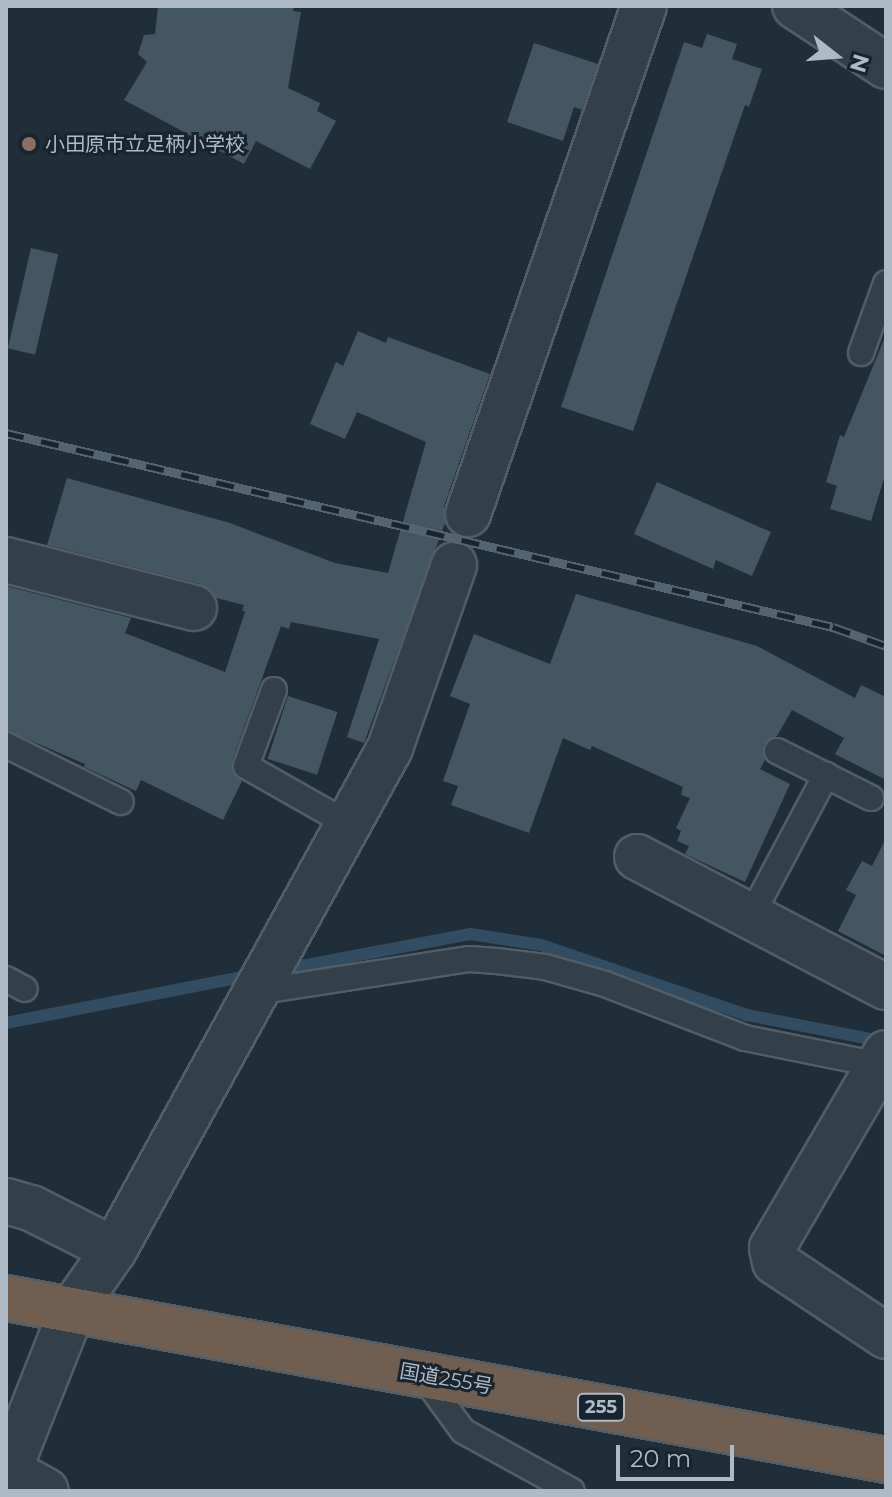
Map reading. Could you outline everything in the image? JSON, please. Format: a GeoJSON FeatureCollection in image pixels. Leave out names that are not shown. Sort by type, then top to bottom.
{"type":"FeatureCollection","features":[{"type":"Feature","properties":{"kind":"highway","name":"国道255号"},"geometry":{"type":"LineString","coordinates":[[6,1298],[886,1460]]}},
{"type":"Feature","properties":{"kind":"street"},"geometry":{"type":"LineString","coordinates":[[468,514],[644,6]]}},
{"type":"Feature","properties":{"kind":"street"},"geometry":{"type":"LineString","coordinates":[[795,6],[886,66]]}},
{"type":"Feature","properties":{"kind":"street"},"geometry":{"type":"LineString","coordinates":[[6,560],[194,608]]}},
{"type":"Feature","properties":{"kind":"street"},"geometry":{"type":"LineString","coordinates":[[46,1491],[7,1474],[72,1310],[114,1250],[390,748],[454,565]]}},
{"type":"Feature","properties":{"kind":"street"},"geometry":{"type":"LineString","coordinates":[[637,857],[886,987]]}},
{"type":"Feature","properties":{"kind":"street"},"geometry":{"type":"LineString","coordinates":[[883,1059],[772,1248],[775,1262],[886,1336]]}},
{"type":"Feature","properties":{"kind":"street"},"geometry":{"type":"LineString","coordinates":[[6,1201],[31,1208],[114,1250]]}},
{"type":"Feature","properties":{"kind":"lane"},"geometry":{"type":"LineString","coordinates":[[861,353],[881,316],[886,283]]}},
{"type":"Feature","properties":{"kind":"lane"},"geometry":{"type":"LineString","coordinates":[[274,690],[246,766],[348,824]]}},
{"type":"Feature","properties":{"kind":"lane"},"geometry":{"type":"LineString","coordinates":[[6,745],[121,802]]}},
{"type":"Feature","properties":{"kind":"lane"},"geometry":{"type":"LineString","coordinates":[[777,751],[871,798]]}},
{"type":"Feature","properties":{"kind":"lane"},"geometry":{"type":"LineString","coordinates":[[751,916],[826,775]]}},
{"type":"Feature","properties":{"kind":"lane"},"geometry":{"type":"LineString","coordinates":[[256,992],[469,959],[509,962],[545,967],[605,984],[745,1038],[883,1059]]}},
{"type":"Feature","properties":{"kind":"lane"},"geometry":{"type":"LineString","coordinates":[[421,1374],[463,1431],[572,1491]]}},
{"type":"Feature","properties":{"kind":"building"},"geometry":{"type":"Polygon","coordinates":[[[158,6],[294,6],[293,11],[301,12],[288,88],[320,103],[317,111],[336,121],[310,169],[256,141],[244,164],[124,100],[147,62],[138,54],[144,35],[155,34],[158,6]]]}},
{"type":"Feature","properties":{"kind":"building"},"geometry":{"type":"Polygon","coordinates":[[[707,34],[737,44],[732,59],[762,69],[749,107],[745,105],[633,431],[561,407],[684,42],[702,48],[707,34]]]}},
{"type":"Feature","properties":{"kind":"building"},"geometry":{"type":"Polygon","coordinates":[[[534,43],[598,64],[582,110],[574,107],[563,141],[507,122],[534,43]]]}},
{"type":"Feature","properties":{"kind":"building"},"geometry":{"type":"Polygon","coordinates":[[[31,248],[58,254],[35,355],[8,348],[31,248]]]}},
{"type":"Feature","properties":{"kind":"building"},"geometry":{"type":"Polygon","coordinates":[[[358,331],[386,343],[388,337],[490,374],[444,506],[445,523],[364,743],[347,737],[379,639],[291,622],[289,629],[281,626],[232,761],[233,774],[242,781],[223,820],[141,780],[136,791],[84,767],[85,764],[6,730],[6,586],[131,618],[125,633],[225,672],[245,612],[242,610],[244,605],[216,598],[200,584],[47,545],[67,478],[230,523],[335,563],[388,573],[426,442],[357,412],[345,439],[310,424],[336,362],[343,366],[358,331]]]}},
{"type":"Feature","properties":{"kind":"building"},"geometry":{"type":"Polygon","coordinates":[[[885,337],[886,472],[871,521],[830,509],[837,486],[826,482],[840,435],[844,437],[885,337]]]}},
{"type":"Feature","properties":{"kind":"building"},"geometry":{"type":"Polygon","coordinates":[[[657,482],[771,532],[752,576],[716,560],[713,569],[634,534],[657,482]]]}},
{"type":"Feature","properties":{"kind":"building"},"geometry":{"type":"Polygon","coordinates":[[[576,594],[757,646],[855,698],[861,685],[886,697],[886,780],[835,754],[844,738],[792,710],[777,736],[763,745],[765,760],[760,769],[790,784],[745,882],[685,854],[689,846],[677,841],[681,831],[676,828],[690,798],[681,795],[683,787],[592,746],[590,750],[563,738],[529,833],[451,805],[458,786],[443,781],[470,704],[450,696],[474,634],[550,664],[576,594]]]}},
{"type":"Feature","properties":{"kind":"building"},"geometry":{"type":"Polygon","coordinates":[[[288,696],[337,712],[317,775],[268,759],[288,696]]]}},
{"type":"Feature","properties":{"kind":"building"},"geometry":{"type":"Polygon","coordinates":[[[886,838],[886,956],[838,931],[856,895],[846,890],[862,861],[872,866],[886,838]]]}},
{"type":"Feature","properties":{"kind":"waterway"},"geometry":{"type":"LineString","coordinates":[[280,970],[470,934],[541,945],[747,1015],[870,1039]]}},
{"type":"Feature","properties":{"kind":"waterway"},"geometry":{"type":"LineString","coordinates":[[6,1023],[254,975]]}},
{"type":"Feature","properties":{"kind":"railway"},"geometry":{"type":"LineString","coordinates":[[6,433],[833,627],[886,646]]}},
{"type":"Feature","properties":{"kind":"place","name":"小田原市立足柄小学校"},"geometry":{"type":"Point","coordinates":[29,144]}}]}
